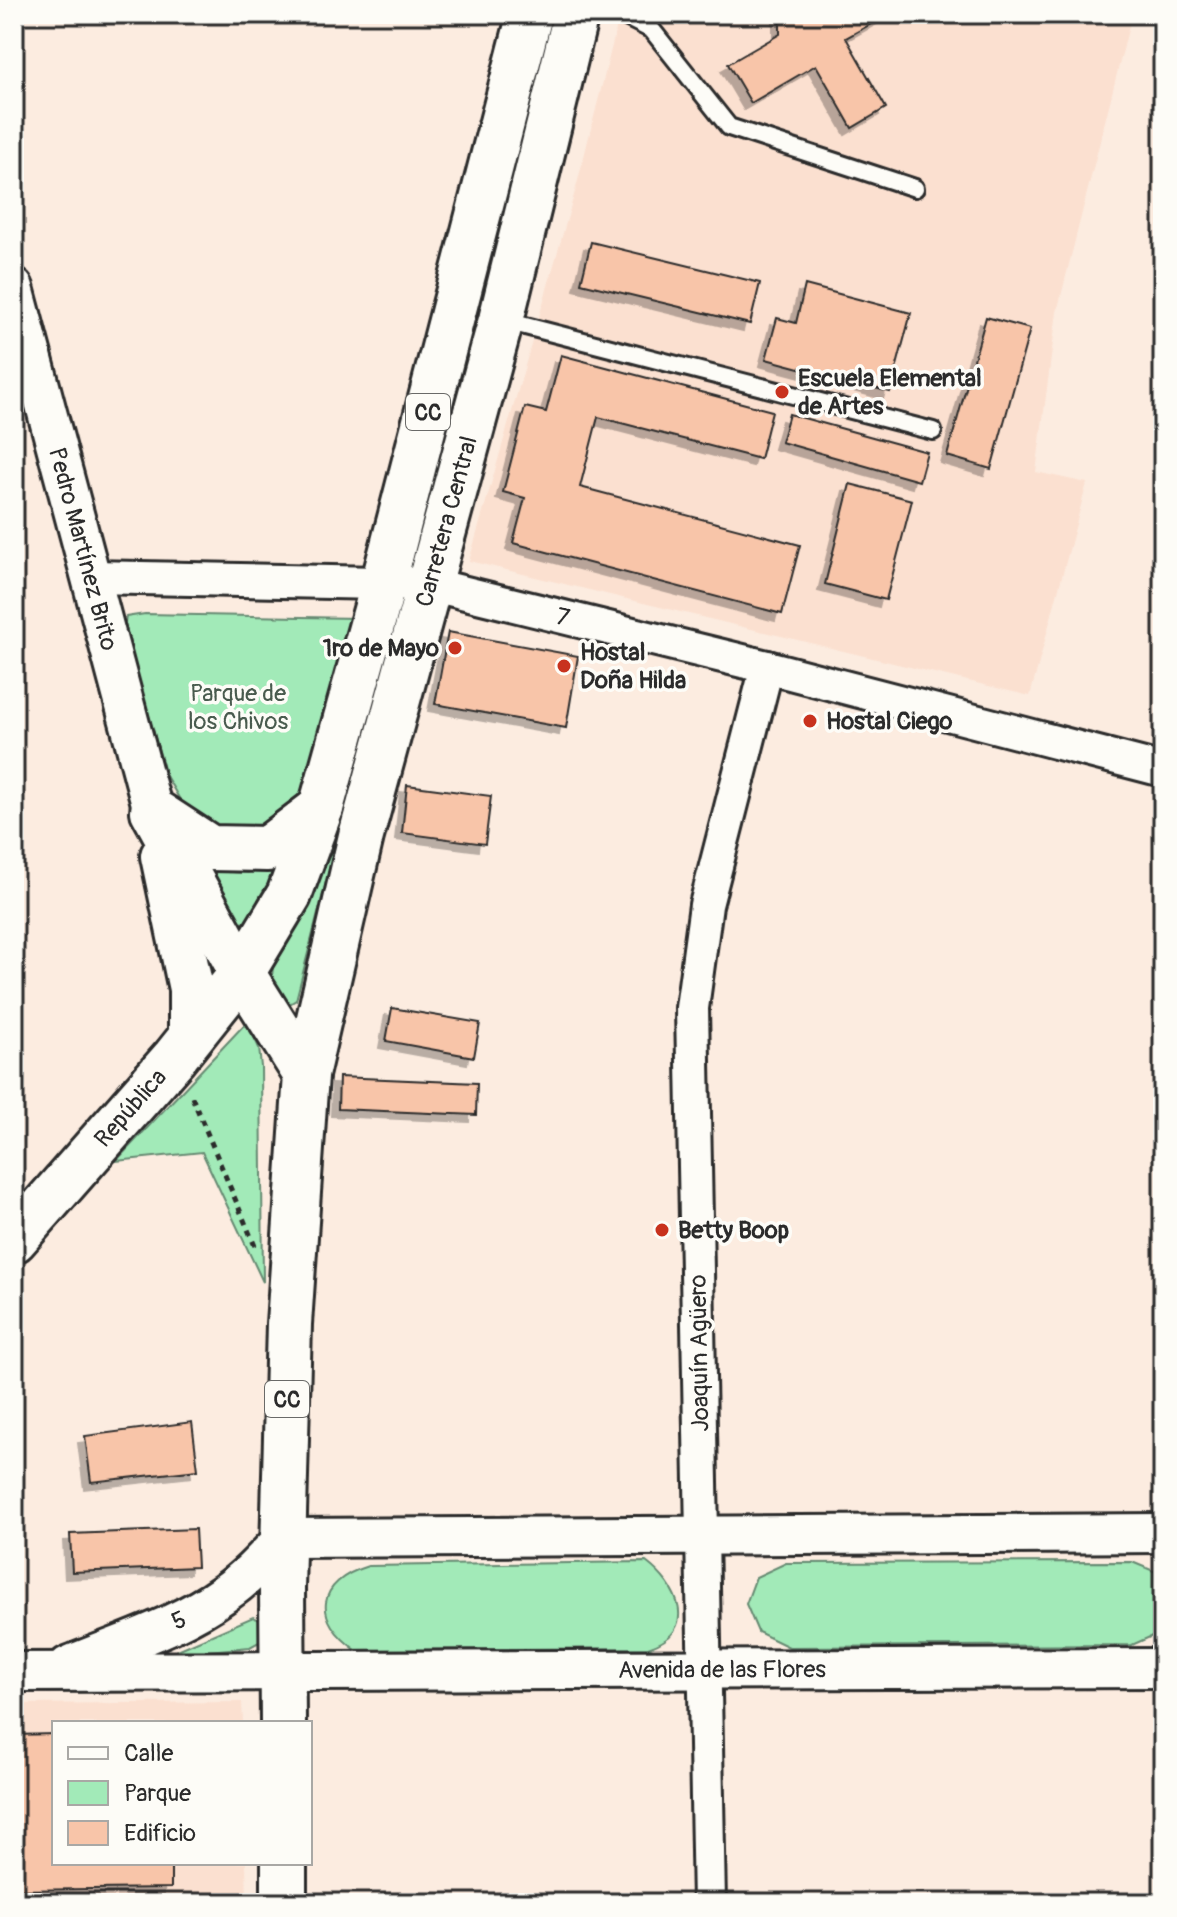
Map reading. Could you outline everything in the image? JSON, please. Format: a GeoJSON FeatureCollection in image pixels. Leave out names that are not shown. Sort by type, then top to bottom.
{"type":"FeatureCollection","features":[{"type":"Feature","properties":{"kind":"main road","name":"Carretera Central"},"geometry":{"type":"LineString","coordinates":[[242,973],[289,895],[321,808],[383,585],[530,14]]}},
{"type":"Feature","properties":{"kind":"main road","name":"Carretera Central"},"geometry":{"type":"LineString","coordinates":[[306,1075],[361,836],[501,320],[576,14]]}},
{"type":"Feature","properties":{"kind":"main road"},"geometry":{"type":"LineString","coordinates":[[153,811],[210,848],[267,849],[321,808]]}},
{"type":"Feature","properties":{"kind":"main road"},"geometry":{"type":"LineString","coordinates":[[153,811],[242,973],[306,1075]]}},
{"type":"Feature","properties":{"kind":"main road"},"geometry":{"type":"LineString","coordinates":[[153,811],[191,989],[183,1045]]}},
{"type":"Feature","properties":{"kind":"main road","name":"República"},"geometry":{"type":"LineString","coordinates":[[14,1240],[242,973]]}},
{"type":"Feature","properties":{"kind":"main road","name":"CC"},"geometry":{"type":"LineString","coordinates":[[283,1721],[289,1324],[306,1075]]}},
{"type":"Feature","properties":{"kind":"main road"},"geometry":{"type":"LineString","coordinates":[[284,1865],[284,1903]]}},
{"type":"Feature","properties":{"kind":"street","name":"Pedro Martínez Brito"},"geometry":{"type":"LineString","coordinates":[[14,288],[153,811]]}},
{"type":"Feature","properties":{"kind":"street","name":"7"},"geometry":{"type":"LineString","coordinates":[[91,577],[429,584],[767,667],[1163,770]]}},
{"type":"Feature","properties":{"kind":"street","name":"Joaquín Agüero"},"geometry":{"type":"LineString","coordinates":[[709,1903],[692,1008],[706,905],[767,667]]}},
{"type":"Feature","properties":{"kind":"street"},"geometry":{"type":"LineString","coordinates":[[284,1538],[1163,1533]]}},
{"type":"Feature","properties":{"kind":"street","name":"5"},"geometry":{"type":"LineString","coordinates":[[55,1672],[184,1617],[223,1595],[250,1574],[284,1538]]}},
{"type":"Feature","properties":{"kind":"street","name":"Avenida de las Flores"},"geometry":{"type":"LineString","coordinates":[[283,1672],[1163,1668]]}},
{"type":"Feature","properties":{"kind":"street","name":"5"},"geometry":{"type":"LineString","coordinates":[[14,1672],[283,1672]]}},
{"type":"Feature","properties":{"kind":"lane"},"geometry":{"type":"LineString","coordinates":[[620,14],[652,30],[729,127],[915,188]]}},
{"type":"Feature","properties":{"kind":"lane"},"geometry":{"type":"LineString","coordinates":[[501,320],[933,431]]}},
{"type":"Feature","properties":{"kind":"path"},"geometry":{"type":"LineString","coordinates":[[183,1045],[259,1254]]}},
{"type":"Feature","properties":{"kind":"shaded area","name":"Escuela Elemental de Artes"},"geometry":{"type":"Polygon","coordinates":[[[620,14],[1132,14],[1057,312],[1036,472],[1087,483],[1030,696],[469,561],[576,188],[620,14]]]}},
{"type":"Feature","properties":{"kind":"shaded area"},"geometry":{"type":"Polygon","coordinates":[[[242,1702],[243,1721],[52,1721],[52,1865],[246,1865],[247,1903],[14,1903],[14,1704],[242,1702]]]}},
{"type":"Feature","properties":{"kind":"green space","name":"Parque de los Chivos"},"geometry":{"type":"Polygon","coordinates":[[[145,614],[357,618],[320,752],[295,800],[274,822],[234,839],[189,815],[166,776],[124,628],[126,617],[145,614]]]}},
{"type":"Feature","properties":{"kind":"green space"},"geometry":{"type":"Polygon","coordinates":[[[337,839],[296,1000],[286,1006],[272,977],[273,967],[299,923],[337,839]]]}},
{"type":"Feature","properties":{"kind":"green space"},"geometry":{"type":"Polygon","coordinates":[[[289,853],[247,930],[242,929],[207,871],[248,873],[289,853]]]}},
{"type":"Feature","properties":{"kind":"green space"},"geometry":{"type":"Polygon","coordinates":[[[249,1025],[259,1048],[261,1067],[263,1282],[202,1152],[116,1161],[243,1026],[249,1025]]]}},
{"type":"Feature","properties":{"kind":"green space"},"geometry":{"type":"Polygon","coordinates":[[[646,1562],[667,1583],[674,1595],[679,1620],[674,1631],[648,1648],[356,1650],[332,1626],[327,1614],[326,1602],[330,1591],[351,1573],[368,1566],[646,1562]]]}},
{"type":"Feature","properties":{"kind":"green space"},"geometry":{"type":"Polygon","coordinates":[[[1132,1562],[1161,1574],[1163,1579],[1161,1632],[1132,1645],[789,1647],[758,1632],[746,1604],[756,1577],[786,1563],[1132,1562]]]}},
{"type":"Feature","properties":{"kind":"green space"},"geometry":{"type":"Polygon","coordinates":[[[253,1617],[259,1620],[261,1641],[250,1647],[166,1655],[253,1617]]]}},
{"type":"Feature","properties":{"kind":"building"},"geometry":{"type":"Polygon","coordinates":[[[780,14],[889,14],[846,38],[886,108],[852,128],[816,65],[751,103],[728,64],[780,34],[780,14]]]}},
{"type":"Feature","properties":{"kind":"building"},"geometry":{"type":"Polygon","coordinates":[[[591,242],[760,283],[750,324],[581,283],[591,242]]]}},
{"type":"Feature","properties":{"kind":"building"},"geometry":{"type":"Polygon","coordinates":[[[805,285],[911,313],[890,392],[766,359],[777,318],[796,323],[805,285]]]}},
{"type":"Feature","properties":{"kind":"building"},"geometry":{"type":"Polygon","coordinates":[[[986,317],[1030,329],[991,469],[947,456],[986,317]]]}},
{"type":"Feature","properties":{"kind":"building"},"geometry":{"type":"Polygon","coordinates":[[[561,355],[772,411],[760,459],[598,417],[580,487],[800,545],[782,614],[513,543],[525,498],[503,492],[525,407],[546,412],[561,355]]]}},
{"type":"Feature","properties":{"kind":"building"},"geometry":{"type":"Polygon","coordinates":[[[789,414],[927,452],[919,481],[781,442],[789,414]]]}},
{"type":"Feature","properties":{"kind":"building"},"geometry":{"type":"Polygon","coordinates":[[[850,484],[912,500],[886,600],[825,584],[850,484]]]}},
{"type":"Feature","properties":{"kind":"building"},"geometry":{"type":"Polygon","coordinates":[[[448,632],[578,656],[566,728],[435,704],[448,632]]]}},
{"type":"Feature","properties":{"kind":"building"},"geometry":{"type":"Polygon","coordinates":[[[407,785],[491,796],[485,844],[402,833],[407,785]]]}},
{"type":"Feature","properties":{"kind":"building"},"geometry":{"type":"Polygon","coordinates":[[[392,1008],[480,1023],[474,1057],[386,1041],[392,1008]]]}},
{"type":"Feature","properties":{"kind":"building"},"geometry":{"type":"Polygon","coordinates":[[[339,1077],[477,1083],[476,1115],[338,1109],[339,1077]]]}},
{"type":"Feature","properties":{"kind":"building"},"geometry":{"type":"Polygon","coordinates":[[[192,1422],[198,1470],[91,1482],[85,1436],[192,1422]]]}},
{"type":"Feature","properties":{"kind":"building"},"geometry":{"type":"Polygon","coordinates":[[[195,1529],[197,1567],[72,1572],[70,1534],[195,1529]]]}},
{"type":"Feature","properties":{"kind":"building"},"geometry":{"type":"Polygon","coordinates":[[[52,1734],[52,1865],[171,1865],[171,1888],[14,1890],[14,1853],[18,1853],[14,1735],[52,1734]]]}},
{"type":"Feature","properties":{"kind":"place","name":"Escuela Elemental de Artes"},"geometry":{"type":"Point","coordinates":[782,392]}},
{"type":"Feature","properties":{"kind":"place","name":"1ro de Mayo"},"geometry":{"type":"Point","coordinates":[455,648]}},
{"type":"Feature","properties":{"kind":"place","name":"Hostal Doña Hilda"},"geometry":{"type":"Point","coordinates":[564,666]}},
{"type":"Feature","properties":{"kind":"place","name":"Hostal Ciego"},"geometry":{"type":"Point","coordinates":[810,721]}},
{"type":"Feature","properties":{"kind":"place","name":"Betty Boop"},"geometry":{"type":"Point","coordinates":[662,1230]}}]}
